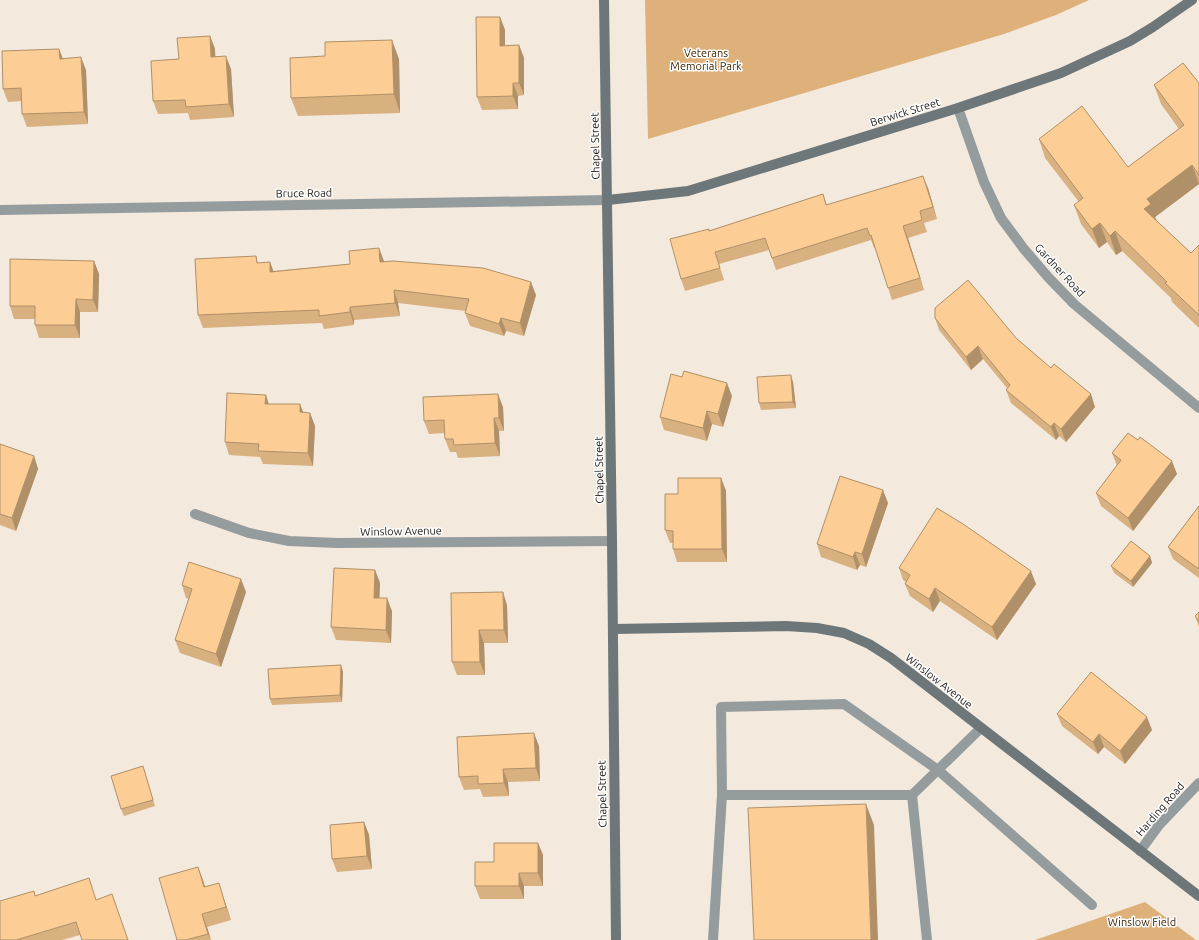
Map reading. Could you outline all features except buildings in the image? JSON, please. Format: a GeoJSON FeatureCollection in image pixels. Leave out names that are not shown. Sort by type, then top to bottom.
{"type":"FeatureCollection","features":[{"type":"Feature","properties":{"kind":"street","name":"Chapel Street"},"geometry":{"type":"LineString","coordinates":[[604,0],[608,200],[616,940]]}},
{"type":"Feature","properties":{"kind":"street","name":"Berwick Street"},"geometry":{"type":"LineString","coordinates":[[608,200],[688,191],[958,108],[1068,70],[1130,41],[1192,0]]}},
{"type":"Feature","properties":{"kind":"street","name":"Gardner Road"},"geometry":{"type":"LineString","coordinates":[[958,108],[984,182],[1001,218],[1024,250],[1074,304],[1199,408]]}},
{"type":"Feature","properties":{"kind":"street","name":"Bruce Road"},"geometry":{"type":"LineString","coordinates":[[0,210],[608,200]]}},
{"type":"Feature","properties":{"kind":"street","name":"Winslow Avenue"},"geometry":{"type":"LineString","coordinates":[[195,514],[249,533],[290,541],[337,543],[612,541]]}},
{"type":"Feature","properties":{"kind":"street","name":"Winslow Avenue"},"geometry":{"type":"LineString","coordinates":[[613,629],[786,626],[817,628],[844,633],[869,644],[891,658],[1199,896]]}},
{"type":"Feature","properties":{"kind":"street"},"geometry":{"type":"LineString","coordinates":[[713,940],[722,795],[721,707],[844,704],[938,770],[1092,905]]}},
{"type":"Feature","properties":{"kind":"street"},"geometry":{"type":"LineString","coordinates":[[722,795],[912,795],[981,728]]}},
{"type":"Feature","properties":{"kind":"street","name":"Harding Road"},"geometry":{"type":"LineString","coordinates":[[1140,851],[1159,825],[1199,783]]}},
{"type":"Feature","properties":{"kind":"street"},"geometry":{"type":"LineString","coordinates":[[912,795],[927,940]]}},
{"type":"Feature","properties":{"kind":"green space","name":"Veterans Memorial Park"},"geometry":{"type":"Polygon","coordinates":[[[645,0],[1089,0],[1056,15],[1004,34],[648,139],[645,0]]]}},
{"type":"Feature","properties":{"kind":"green space","name":"Winslow Field"},"geometry":{"type":"Polygon","coordinates":[[[1145,902],[1196,940],[1035,940],[1145,902]]]}}]}
